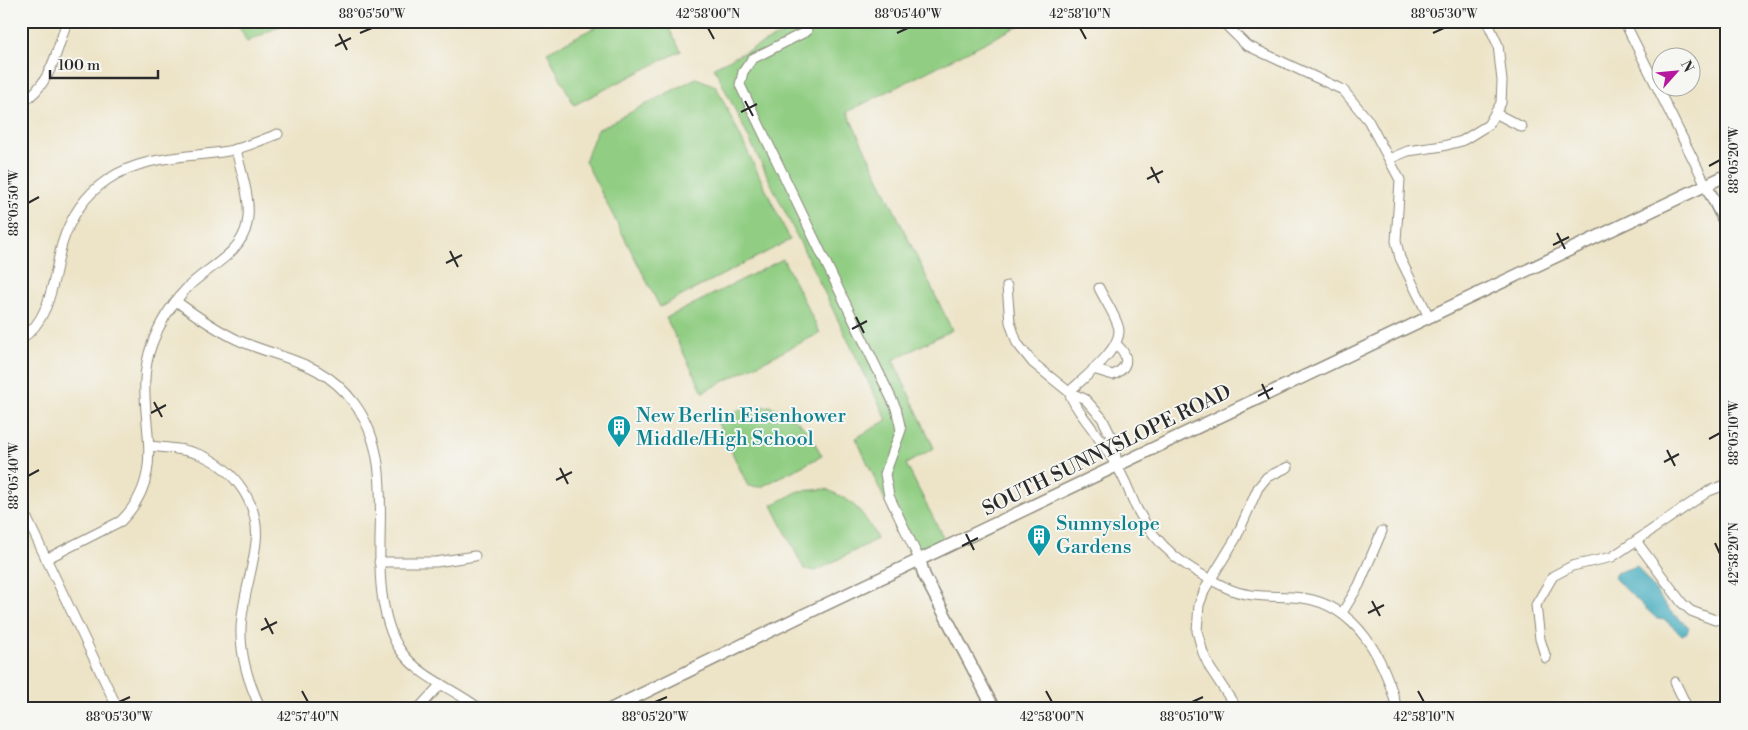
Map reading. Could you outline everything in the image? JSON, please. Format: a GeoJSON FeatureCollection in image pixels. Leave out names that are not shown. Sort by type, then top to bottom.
{"type":"FeatureCollection","features":[{"type":"Feature","properties":{"kind":"street"},"geometry":{"type":"LineString","coordinates":[[21,103],[35,93],[45,80],[67,21]]}},
{"type":"Feature","properties":{"kind":"street"},"geometry":{"type":"LineString","coordinates":[[1222,21],[1246,45],[1343,90],[1368,120],[1400,180],[1397,249],[1429,317]]}},
{"type":"Feature","properties":{"kind":"street"},"geometry":{"type":"LineString","coordinates":[[1389,159],[1408,151],[1462,141],[1488,125],[1501,103],[1502,81],[1498,45],[1487,21]]}},
{"type":"Feature","properties":{"kind":"street"},"geometry":{"type":"LineString","coordinates":[[1624,21],[1727,226]]}},
{"type":"Feature","properties":{"kind":"street"},"geometry":{"type":"LineString","coordinates":[[808,32],[752,59],[743,72],[740,85],[896,408],[901,430],[885,474],[889,496],[920,561],[924,575],[994,709]]}},
{"type":"Feature","properties":{"kind":"street"},"geometry":{"type":"LineString","coordinates":[[1495,114],[1522,127]]}},
{"type":"Feature","properties":{"kind":"street"},"geometry":{"type":"LineString","coordinates":[[21,339],[31,332],[42,316],[51,294],[68,229],[80,206],[94,190],[117,173],[142,163],[236,149],[278,134]]}},
{"type":"Feature","properties":{"kind":"street"},"geometry":{"type":"LineString","coordinates":[[46,559],[121,521],[140,495],[149,468],[144,379],[147,361],[155,336],[176,300],[190,285],[229,253],[246,229],[248,202],[236,149]]}},
{"type":"Feature","properties":{"kind":"street","name":"SOUTH SUNNYSLOPE ROAD"},"geometry":{"type":"LineString","coordinates":[[611,709],[795,619],[1727,175]]}},
{"type":"Feature","properties":{"kind":"street"},"geometry":{"type":"LineString","coordinates":[[1007,286],[1010,322],[1017,343],[1033,363],[1069,392],[1085,399],[1102,418],[1114,442],[1117,466]]}},
{"type":"Feature","properties":{"kind":"street"},"geometry":{"type":"LineString","coordinates":[[1069,392],[1109,354],[1116,344],[1119,330],[1099,288]]}},
{"type":"Feature","properties":{"kind":"street"},"geometry":{"type":"LineString","coordinates":[[176,300],[237,340],[314,368],[345,392],[355,404],[368,428],[377,458],[380,484],[379,562],[385,609],[397,644],[416,667],[480,709]]}},
{"type":"Feature","properties":{"kind":"street"},"geometry":{"type":"LineString","coordinates":[[1093,369],[1113,375],[1120,372],[1125,365],[1126,358],[1123,350],[1116,344]]}},
{"type":"Feature","properties":{"kind":"street"},"geometry":{"type":"LineString","coordinates":[[1069,392],[1073,405],[1094,431],[1103,448],[1117,466],[1138,510],[1151,533],[1160,544],[1176,558],[1234,591],[1310,600],[1326,605],[1342,614],[1361,630],[1375,651],[1391,686],[1398,709]]}},
{"type":"Feature","properties":{"kind":"street"},"geometry":{"type":"LineString","coordinates":[[149,446],[185,450],[211,460],[220,465],[237,482],[248,498],[254,513],[257,540],[241,626],[241,642],[247,673],[261,709]]}},
{"type":"Feature","properties":{"kind":"street"},"geometry":{"type":"LineString","coordinates":[[1237,709],[1210,668],[1203,653],[1197,632],[1199,605],[1211,579],[1236,538],[1263,482],[1271,474],[1288,467]]}},
{"type":"Feature","properties":{"kind":"street"},"geometry":{"type":"LineString","coordinates":[[1546,658],[1540,639],[1536,606],[1553,576],[1572,566],[1612,557],[1709,491],[1727,484]]}},
{"type":"Feature","properties":{"kind":"street"},"geometry":{"type":"LineString","coordinates":[[21,506],[118,709]]}},
{"type":"Feature","properties":{"kind":"street"},"geometry":{"type":"LineString","coordinates":[[1342,614],[1353,596],[1382,531]]}},
{"type":"Feature","properties":{"kind":"street"},"geometry":{"type":"LineString","coordinates":[[1636,541],[1682,603],[1692,611],[1714,620],[1727,618]]}},
{"type":"Feature","properties":{"kind":"street"},"geometry":{"type":"LineString","coordinates":[[379,562],[436,562],[474,556]]}},
{"type":"Feature","properties":{"kind":"street"},"geometry":{"type":"LineString","coordinates":[[1675,682],[1688,709]]}},
{"type":"Feature","properties":{"kind":"street"},"geometry":{"type":"LineString","coordinates":[[418,709],[441,684]]}},
{"type":"Feature","properties":{"kind":"green space"},"geometry":{"type":"Polygon","coordinates":[[[236,21],[290,21],[247,42],[236,21]]]}},
{"type":"Feature","properties":{"kind":"green space"},"geometry":{"type":"Polygon","coordinates":[[[607,21],[665,21],[681,51],[574,105],[547,52],[607,21]]]}},
{"type":"Feature","properties":{"kind":"green space"},"geometry":{"type":"Polygon","coordinates":[[[809,21],[1028,21],[847,112],[952,330],[893,360],[934,448],[906,464],[948,547],[914,563],[856,438],[887,420],[714,67],[809,21]]]}},
{"type":"Feature","properties":{"kind":"green space"},"geometry":{"type":"Polygon","coordinates":[[[696,78],[716,86],[790,240],[660,307],[585,161],[597,130],[696,78]]]}},
{"type":"Feature","properties":{"kind":"green space"},"geometry":{"type":"Polygon","coordinates":[[[783,259],[820,333],[703,392],[666,318],[783,259]]]}},
{"type":"Feature","properties":{"kind":"green space"},"geometry":{"type":"Polygon","coordinates":[[[771,406],[789,415],[802,425],[822,456],[761,487],[748,486],[717,421],[743,408],[771,406]]]}},
{"type":"Feature","properties":{"kind":"green space"},"geometry":{"type":"Polygon","coordinates":[[[826,489],[844,498],[857,508],[877,539],[816,571],[804,569],[772,505],[799,491],[826,489]]]}},
{"type":"Feature","properties":{"kind":"water"},"geometry":{"type":"Polygon","coordinates":[[[1637,566],[1670,611],[1689,627],[1688,632],[1682,635],[1665,620],[1657,619],[1614,578],[1616,573],[1637,566]]]}},
{"type":"Feature","properties":{"kind":"place","name":"New Berlin Eisenhower Middle/High School"},"geometry":{"type":"Point","coordinates":[619,448]}},
{"type":"Feature","properties":{"kind":"place","name":"Sunnyslope Gardens"},"geometry":{"type":"Point","coordinates":[1039,557]}}]}
